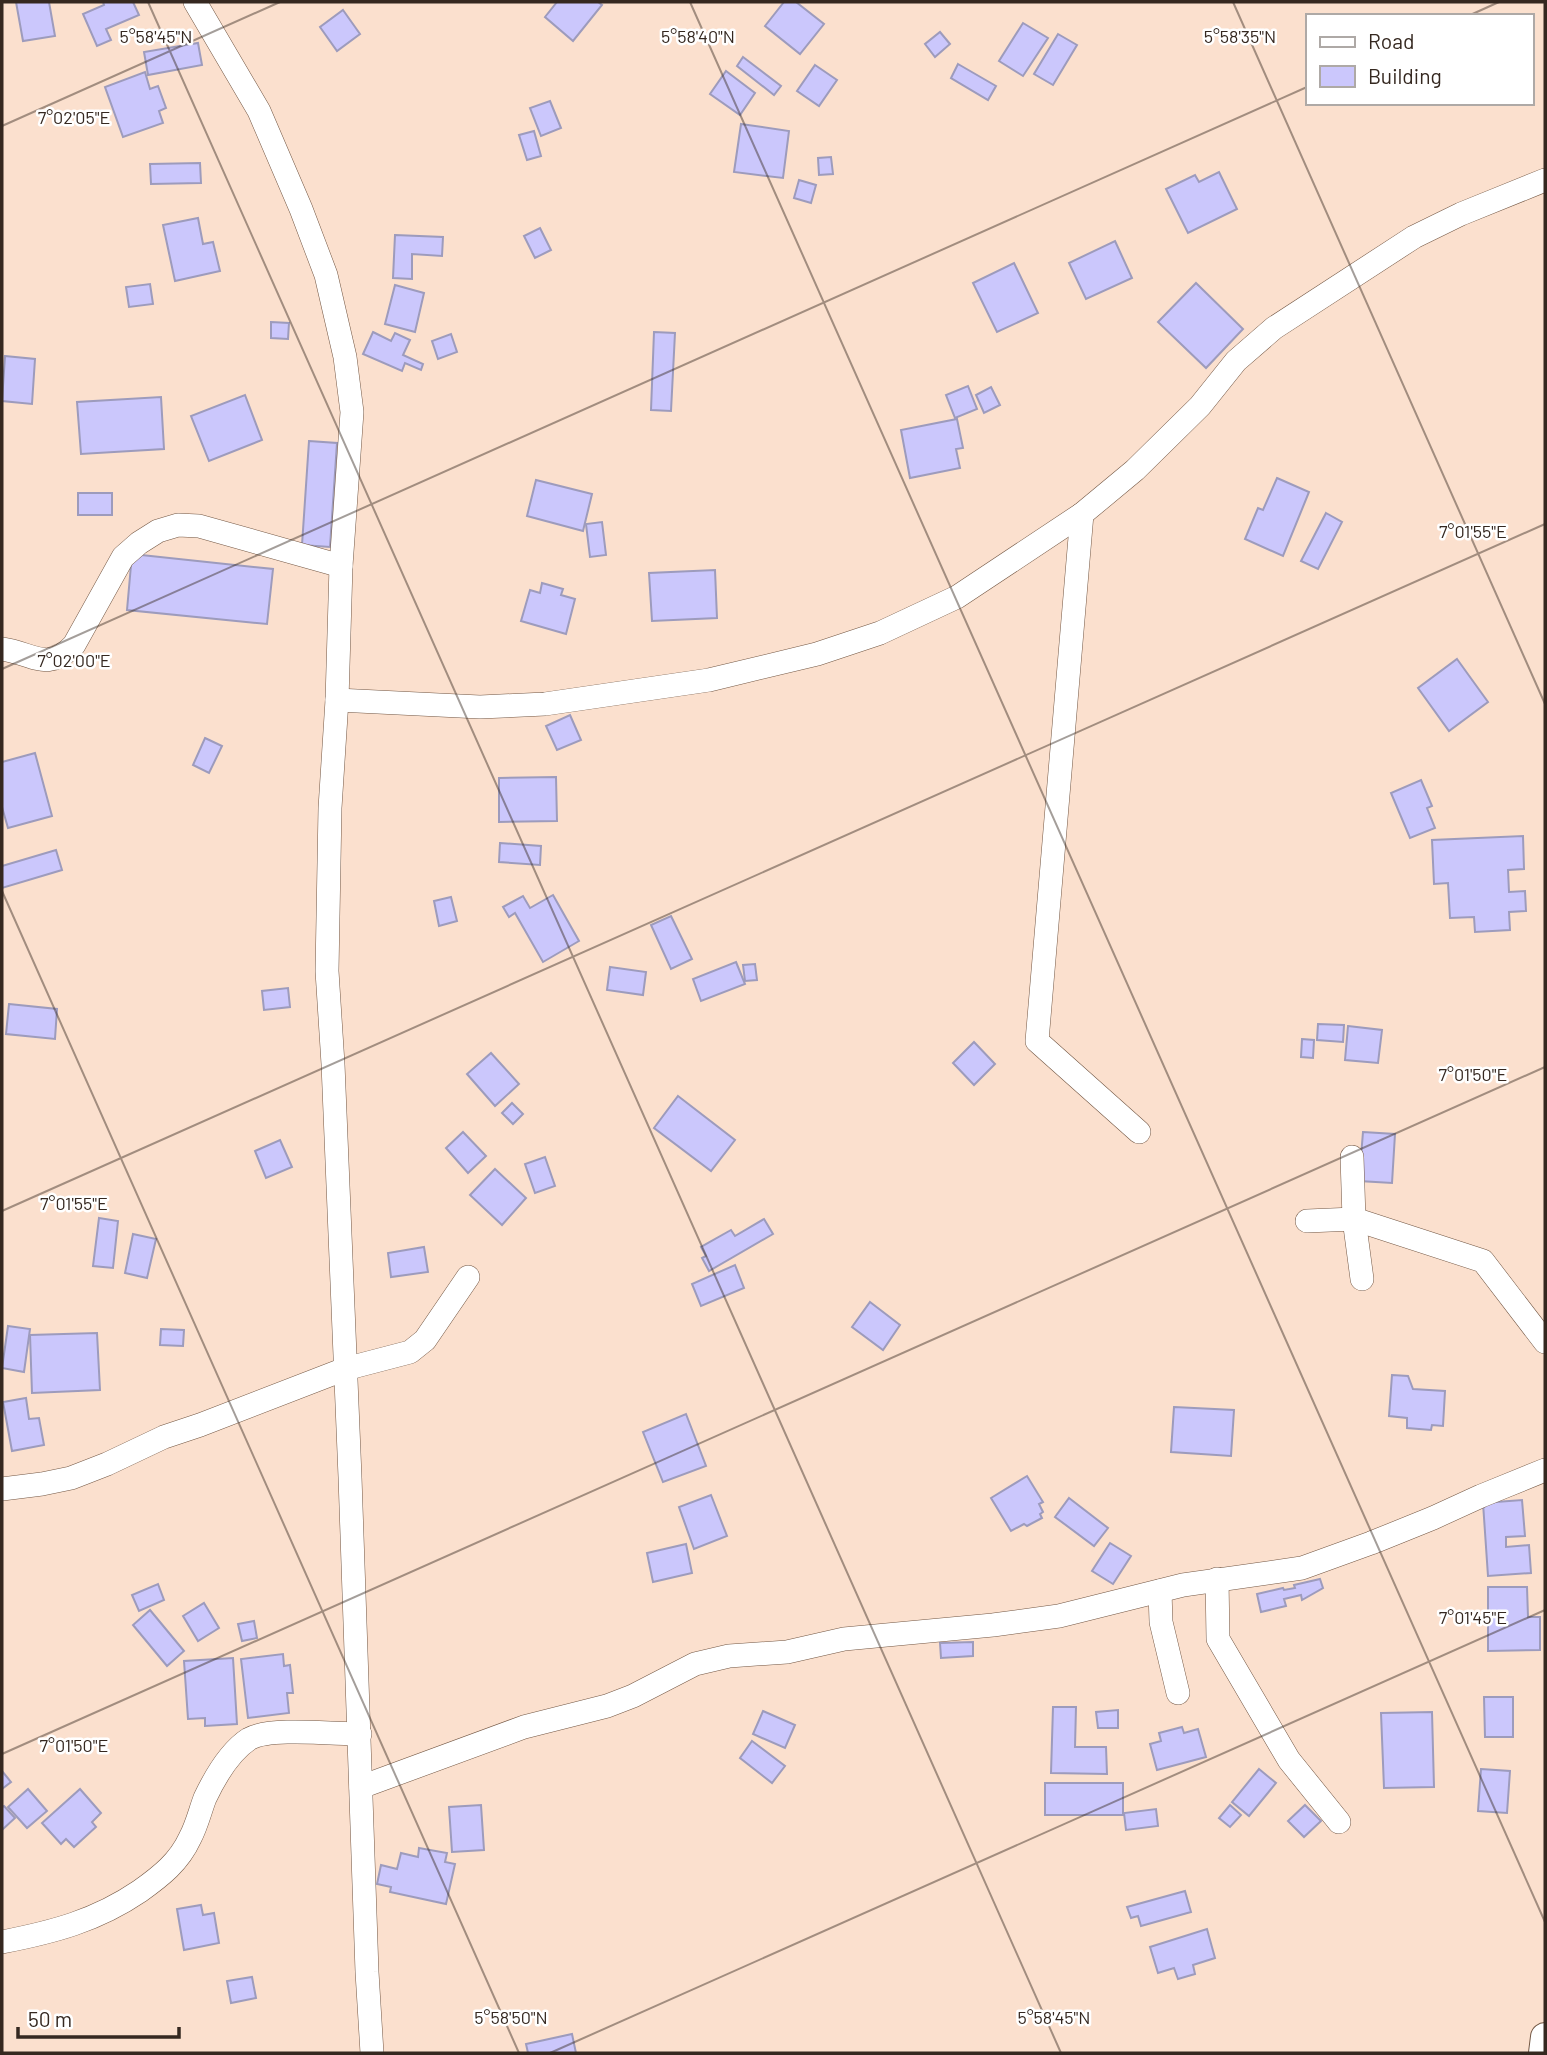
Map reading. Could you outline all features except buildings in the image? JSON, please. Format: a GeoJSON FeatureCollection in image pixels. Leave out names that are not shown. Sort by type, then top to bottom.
{"type":"FeatureCollection","features":[{"type":"Feature","properties":{"kind":"main road"},"geometry":{"type":"LineString","coordinates":[[1543,2053],[1545,2037]]}},
{"type":"Feature","properties":{"kind":"street"},"geometry":{"type":"LineString","coordinates":[[195,2],[259,111],[301,209],[326,275],[345,357],[352,412],[341,566],[330,808],[327,971],[333,1063],[372,2053]]}},
{"type":"Feature","properties":{"kind":"street"},"geometry":{"type":"LineString","coordinates":[[337,700],[469,707],[545,704],[709,680],[817,654],[880,634],[957,597],[1082,514],[1135,470],[1200,407],[1236,361],[1275,328],[1414,237],[1461,214],[1545,180]]}},
{"type":"Feature","properties":{"kind":"street"},"geometry":{"type":"LineString","coordinates":[[1082,514],[1037,1041],[1139,1132]]}},
{"type":"Feature","properties":{"kind":"street"},"geometry":{"type":"LineString","coordinates":[[2,649],[41,660],[56,659],[66,653],[74,645],[123,558],[139,543],[158,531],[178,525],[199,526],[341,566]]}},
{"type":"Feature","properties":{"kind":"street"},"geometry":{"type":"LineString","coordinates":[[1352,1157],[1354,1219],[1362,1279]]}},
{"type":"Feature","properties":{"kind":"street"},"geometry":{"type":"LineString","coordinates":[[1307,1221],[1354,1219],[1483,1261],[1545,1342]]}},
{"type":"Feature","properties":{"kind":"street"},"geometry":{"type":"LineString","coordinates":[[2,1489],[71,1478],[164,1437],[345,1369],[410,1352],[425,1340],[468,1277]]}},
{"type":"Feature","properties":{"kind":"street"},"geometry":{"type":"LineString","coordinates":[[361,1787],[524,1727],[607,1706],[695,1664],[729,1656],[787,1652],[844,1639],[1059,1616],[1217,1579],[1302,1568],[1396,1534],[1545,1470]]}},
{"type":"Feature","properties":{"kind":"street"},"geometry":{"type":"LineString","coordinates":[[1217,1579],[1218,1639],[1289,1760],[1339,1822]]}},
{"type":"Feature","properties":{"kind":"street"},"geometry":{"type":"LineString","coordinates":[[1160,1591],[1161,1622],[1178,1693]]}},
{"type":"Feature","properties":{"kind":"street"},"geometry":{"type":"LineString","coordinates":[[2,1941],[78,1924],[117,1907],[158,1878],[177,1861],[191,1837],[206,1797],[222,1768],[234,1752],[251,1738],[277,1732],[360,1734]]}}]}
